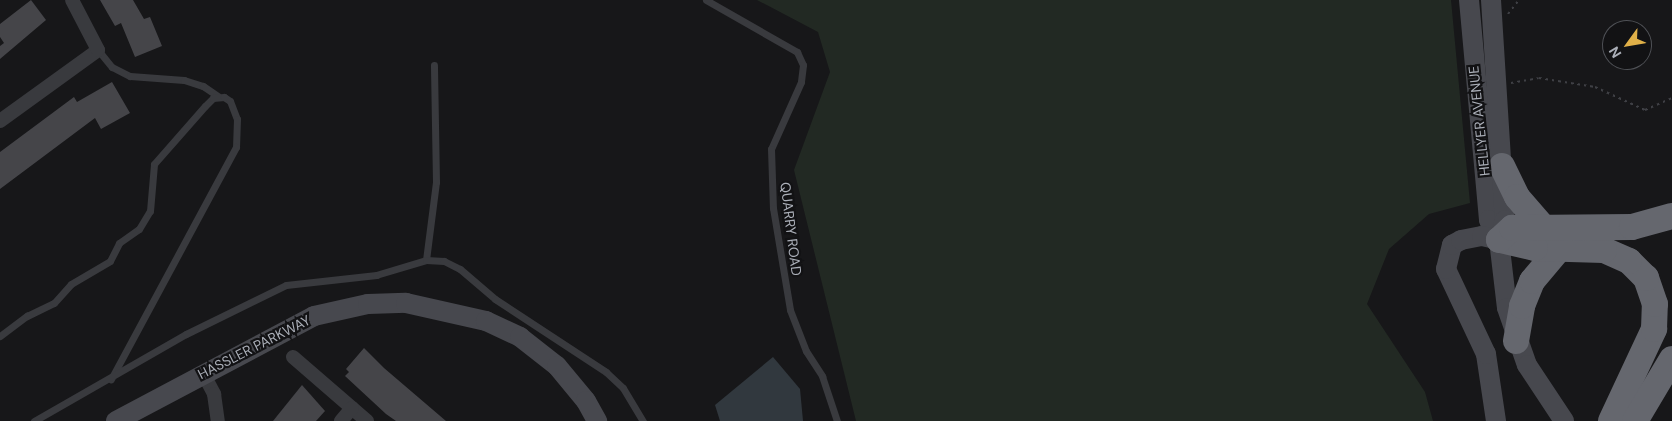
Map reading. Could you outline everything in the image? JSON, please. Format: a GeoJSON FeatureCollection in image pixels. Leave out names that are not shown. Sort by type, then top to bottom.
{"type":"FeatureCollection","features":[{"type":"Feature","properties":{"kind":"highway"},"geometry":{"type":"LineString","coordinates":[[1502,166],[1517,197],[1543,227]]}},
{"type":"Feature","properties":{"kind":"highway"},"geometry":{"type":"LineString","coordinates":[[1611,421],[1654,329],[1651,290],[1638,268],[1618,254],[1586,247],[1559,249],[1513,246],[1499,240],[1512,228],[1632,226],[1672,216]]}},
{"type":"Feature","properties":{"kind":"highway"},"geometry":{"type":"LineString","coordinates":[[1516,341],[1522,306],[1532,281],[1559,249]]}},
{"type":"Feature","properties":{"kind":"highway"},"geometry":{"type":"LineString","coordinates":[[1635,421],[1672,359]]}},
{"type":"Feature","properties":{"kind":"street"},"geometry":{"type":"LineString","coordinates":[[0,121],[98,50],[72,0]]}},
{"type":"Feature","properties":{"kind":"street","name":"HELLYER AVENUE"},"geometry":{"type":"LineString","coordinates":[[1469,0],[1489,220],[1499,240],[1507,308],[1516,341],[1536,381],[1564,421]]}},
{"type":"Feature","properties":{"kind":"street","name":"HELLYER AVENUE"},"geometry":{"type":"LineString","coordinates":[[1491,0],[1505,220],[1499,240]]}},
{"type":"Feature","properties":{"kind":"street"},"geometry":{"type":"LineString","coordinates":[[1496,421],[1486,354],[1446,269],[1452,245],[1461,240],[1482,236],[1499,240]]}},
{"type":"Feature","properties":{"kind":"street","name":"HASSLER PARKWAY"},"geometry":{"type":"LineString","coordinates":[[116,421],[202,373],[314,316],[368,304],[406,302],[486,321],[520,337],[557,366],[586,401],[597,421]]}},
{"type":"Feature","properties":{"kind":"street"},"geometry":{"type":"LineString","coordinates":[[293,357],[367,421]]}},
{"type":"Feature","properties":{"kind":"street"},"geometry":{"type":"LineString","coordinates":[[202,373],[214,394],[218,421]]}},
{"type":"Feature","properties":{"kind":"street"},"geometry":{"type":"LineString","coordinates":[[341,421],[352,408]]}},
{"type":"Feature","properties":{"kind":"lane","name":"QUARRY ROAD"},"geometry":{"type":"LineString","coordinates":[[706,0],[797,52],[803,65],[801,82],[771,149],[773,208],[790,310],[806,351],[822,376],[837,421]]}},
{"type":"Feature","properties":{"kind":"lane"},"geometry":{"type":"LineString","coordinates":[[98,50],[112,67],[125,74],[184,80],[203,86],[230,101],[239,129],[236,147],[111,379]]}},
{"type":"Feature","properties":{"kind":"lane"},"geometry":{"type":"LineString","coordinates":[[426,260],[436,182],[434,65]]}},
{"type":"Feature","properties":{"kind":"lane"},"geometry":{"type":"LineString","coordinates":[[0,336],[27,316],[54,303],[71,284],[110,261],[119,243],[139,229],[150,211],[154,164],[218,96]]}},
{"type":"Feature","properties":{"kind":"lane"},"geometry":{"type":"LineString","coordinates":[[34,421],[111,379],[186,334],[286,285],[376,275],[426,260],[444,261],[460,269],[495,299],[606,372],[623,388],[643,421]]}},
{"type":"Feature","properties":{"kind":"path"},"geometry":{"type":"LineString","coordinates":[[1505,15],[1519,0]]}},
{"type":"Feature","properties":{"kind":"path"},"geometry":{"type":"LineString","coordinates":[[1511,83],[1539,78],[1595,87],[1645,110],[1672,98]]}},
{"type":"Feature","properties":{"kind":"shaded area"},"geometry":{"type":"Polygon","coordinates":[[[757,0],[1451,0],[1470,203],[1429,214],[1389,249],[1367,304],[1425,392],[1433,421],[856,421],[794,170],[830,72],[818,32],[757,0]]]}},
{"type":"Feature","properties":{"kind":"shaded area"},"geometry":{"type":"Polygon","coordinates":[[[773,357],[800,389],[803,421],[720,421],[715,405],[773,357]]]}},
{"type":"Feature","properties":{"kind":"building"},"geometry":{"type":"Polygon","coordinates":[[[31,0],[46,20],[0,59],[0,46],[4,43],[0,37],[0,24],[31,0]]]}},
{"type":"Feature","properties":{"kind":"building"},"geometry":{"type":"Polygon","coordinates":[[[100,0],[133,0],[144,19],[150,17],[162,46],[135,57],[121,23],[115,26],[100,0]]]}},
{"type":"Feature","properties":{"kind":"building"},"geometry":{"type":"Polygon","coordinates":[[[112,82],[130,113],[101,129],[95,118],[0,189],[0,152],[74,97],[77,102],[112,82]]]}},
{"type":"Feature","properties":{"kind":"building"},"geometry":{"type":"Polygon","coordinates":[[[364,348],[384,368],[446,421],[396,421],[386,414],[345,376],[349,372],[346,369],[364,348]]]}},
{"type":"Feature","properties":{"kind":"building"},"geometry":{"type":"Polygon","coordinates":[[[302,385],[325,411],[316,421],[273,421],[302,385]]]}}]}
